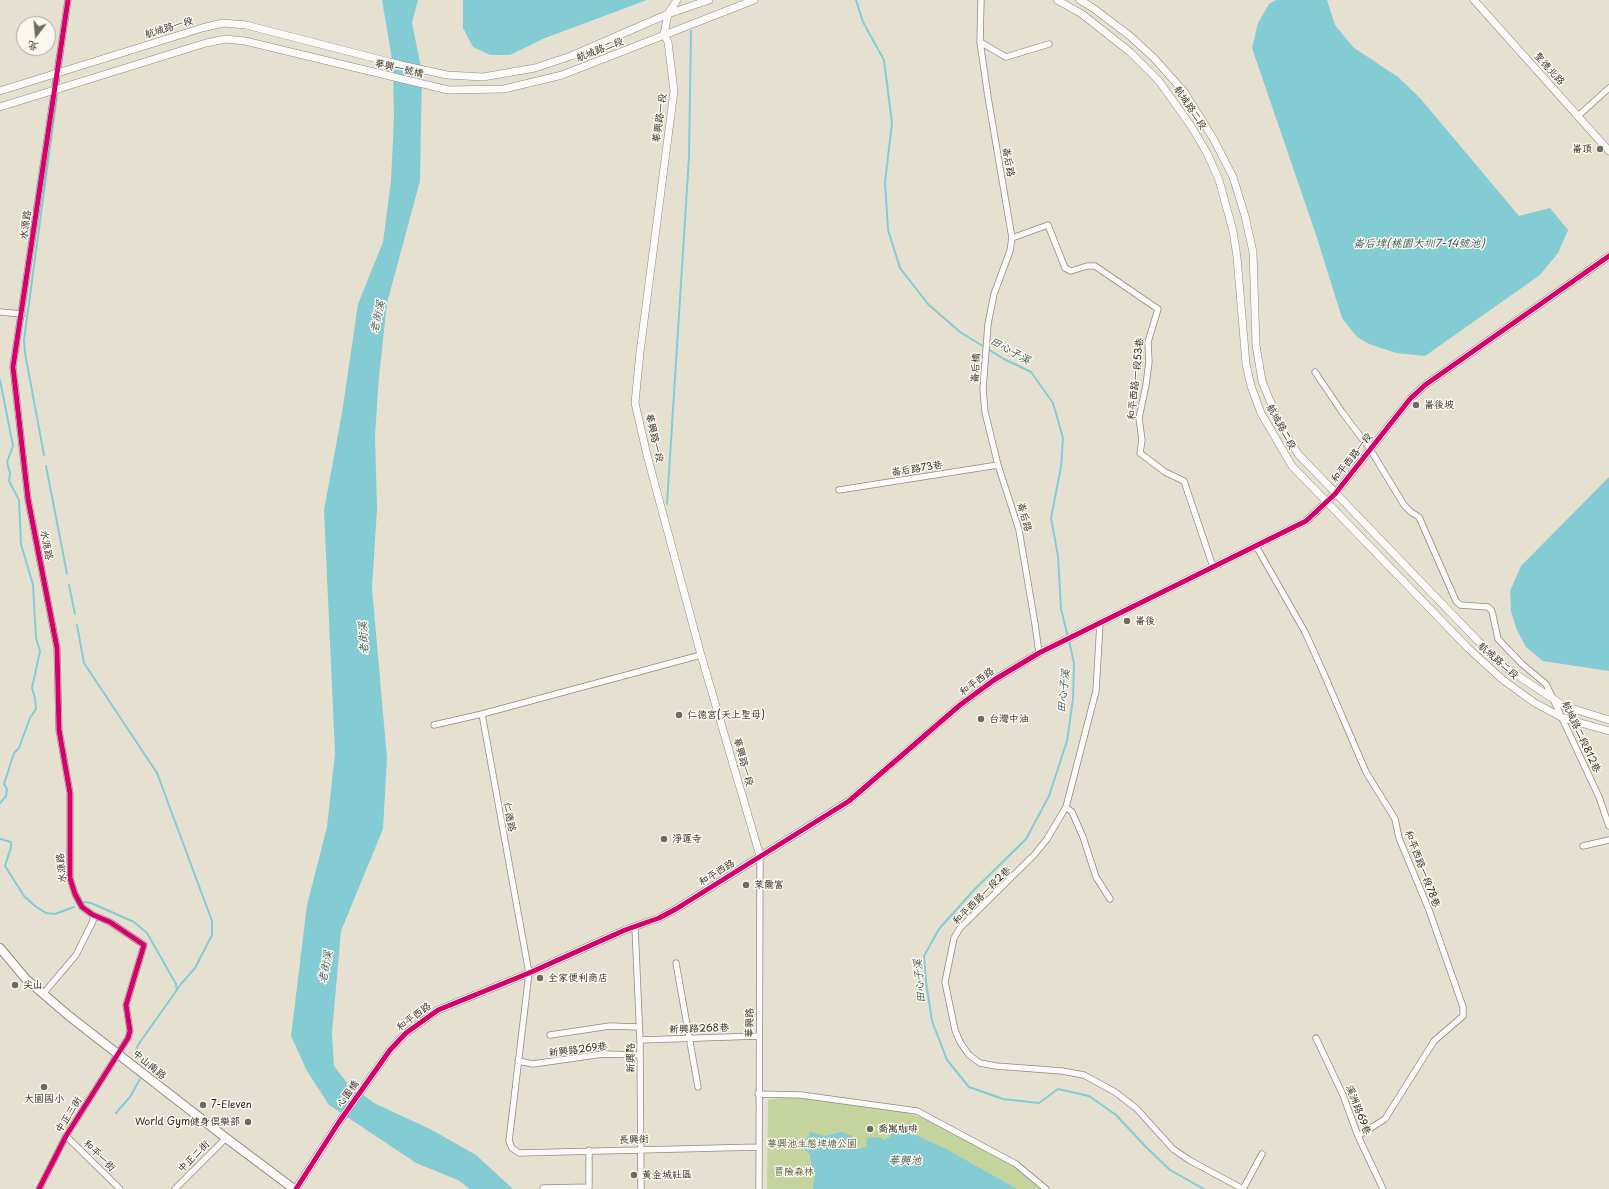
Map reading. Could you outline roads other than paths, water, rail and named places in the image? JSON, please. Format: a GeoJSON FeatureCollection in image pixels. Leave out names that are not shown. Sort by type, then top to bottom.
{"type":"FeatureCollection","features":[{"type":"Feature","properties":{"kind":"main road","name":"中山南路"},"geometry":{"type":"LineString","coordinates":[[0,948],[26,979],[43,994],[226,1138],[295,1189]]}},
{"type":"Feature","properties":{"kind":"street","name":"水源路"},"geometry":{"type":"LineString","coordinates":[[68,0],[13,367],[28,499],[57,648],[59,730],[70,793],[70,878],[78,901],[82,907],[93,915],[110,922],[144,945],[126,1005],[130,1031],[119,1053]]}},
{"type":"Feature","properties":{"kind":"street"},"geometry":{"type":"LineString","coordinates":[[668,14],[677,0]]}},
{"type":"Feature","properties":{"kind":"street","name":"航城路二段"},"geometry":{"type":"LineString","coordinates":[[446,75],[483,77],[535,68],[571,56],[668,14],[709,0]]}},
{"type":"Feature","properties":{"kind":"street","name":"航城路二段"},"geometry":{"type":"LineString","coordinates":[[448,90],[504,89],[562,75],[754,0]]}},
{"type":"Feature","properties":{"kind":"street","name":"崙后路"},"geometry":{"type":"LineString","coordinates":[[981,0],[980,42],[1012,238],[1010,251],[994,294],[988,324]]}},
{"type":"Feature","properties":{"kind":"street","name":"航城路二段"},"geometry":{"type":"LineString","coordinates":[[1057,0],[1082,14],[1130,52],[1159,81],[1191,126],[1207,153],[1219,180],[1233,231],[1237,257],[1246,364],[1250,386],[1260,413],[1292,466],[1468,648],[1503,680],[1535,703],[1562,718],[1609,731]]}},
{"type":"Feature","properties":{"kind":"street","name":"航城路二段"},"geometry":{"type":"LineString","coordinates":[[1080,0],[1130,36],[1154,58],[1185,93],[1213,138],[1233,177],[1245,216],[1253,252],[1256,345],[1262,381],[1279,423],[1298,454],[1483,646],[1509,670],[1564,706],[1609,720]]}},
{"type":"Feature","properties":{"kind":"street","name":"聖德北路"},"geometry":{"type":"LineString","coordinates":[[1474,0],[1609,151]]}},
{"type":"Feature","properties":{"kind":"street","name":"華興路一段"},"geometry":{"type":"LineString","coordinates":[[668,14],[664,34],[668,42],[674,91],[635,402],[647,455],[701,655],[760,856]]}},
{"type":"Feature","properties":{"kind":"street","name":"航城路一段"},"geometry":{"type":"LineString","coordinates":[[0,91],[202,28],[223,23],[246,25],[346,52]]}},
{"type":"Feature","properties":{"kind":"street","name":"華興一號橋"},"geometry":{"type":"LineString","coordinates":[[54,90],[206,43],[226,40],[245,41],[346,67],[448,90]]}},
{"type":"Feature","properties":{"kind":"street"},"geometry":{"type":"LineString","coordinates":[[980,42],[1006,57],[1049,44]]}},
{"type":"Feature","properties":{"kind":"street","name":"華興一號橋"},"geometry":{"type":"LineString","coordinates":[[346,52],[446,75]]}},
{"type":"Feature","properties":{"kind":"street"},"geometry":{"type":"LineString","coordinates":[[1578,116],[1609,88]]}},
{"type":"Feature","properties":{"kind":"street"},"geometry":{"type":"LineString","coordinates":[[0,107],[54,90]]}},
{"type":"Feature","properties":{"kind":"street","name":"和平西路一段53巷"},"geometry":{"type":"LineString","coordinates":[[1012,238],[1048,225],[1065,268],[1071,271],[1087,266],[1094,266],[1136,296],[1158,309],[1148,342],[1146,385],[1139,418],[1142,440],[1140,453],[1165,472],[1184,481],[1213,567]]}},
{"type":"Feature","properties":{"kind":"street","name":"和平西路一段"},"geometry":{"type":"LineString","coordinates":[[1053,646],[1306,521],[1335,494],[1410,399],[1425,385],[1609,256]]}},
{"type":"Feature","properties":{"kind":"street"},"geometry":{"type":"LineString","coordinates":[[0,312],[22,314]]}},
{"type":"Feature","properties":{"kind":"street","name":"崙后橋"},"geometry":{"type":"LineString","coordinates":[[983,389],[988,324]]}},
{"type":"Feature","properties":{"kind":"street","name":"航城路二段812巷"},"geometry":{"type":"LineString","coordinates":[[1315,372],[1370,450],[1404,505],[1419,517],[1456,600],[1460,605],[1488,607],[1492,611],[1498,639],[1522,664],[1546,684],[1562,721],[1599,797],[1609,826]]}},
{"type":"Feature","properties":{"kind":"street","name":"崙后路"},"geometry":{"type":"LineString","coordinates":[[983,389],[985,412],[998,466],[1019,530],[1036,624],[1039,653]]}},
{"type":"Feature","properties":{"kind":"street","name":"崙后路73巷"},"geometry":{"type":"LineString","coordinates":[[839,490],[998,466]]}},
{"type":"Feature","properties":{"kind":"street","name":"和平西路一段78巷"},"geometry":{"type":"LineString","coordinates":[[1256,546],[1305,632],[1366,772],[1395,819],[1399,838],[1429,910],[1463,1008],[1464,1016],[1434,1041],[1385,1119],[1358,1136]]}},
{"type":"Feature","properties":{"kind":"street","name":"和平西路一段2巷"},"geometry":{"type":"LineString","coordinates":[[1100,623],[1096,691],[1066,807],[1047,839],[1034,855],[960,928],[954,938],[945,982],[955,1030],[960,1042],[969,1054],[980,1063],[996,1066],[1062,1071],[1084,1075],[1128,1101],[1173,1149],[1188,1160],[1242,1189],[1262,1154]]}},
{"type":"Feature","properties":{"kind":"street","name":"和平西路"},"geometry":{"type":"LineString","coordinates":[[372,1076],[390,1050],[406,1033],[438,1010],[529,973],[577,950],[659,918],[676,909],[849,801],[960,705],[994,680],[1053,646]]}},
{"type":"Feature","properties":{"kind":"street"},"geometry":{"type":"LineString","coordinates":[[434,725],[482,714],[701,655]]}},
{"type":"Feature","properties":{"kind":"street","name":"仁德路"},"geometry":{"type":"LineString","coordinates":[[482,714],[529,973],[509,1141],[512,1148]]}},
{"type":"Feature","properties":{"kind":"street"},"geometry":{"type":"LineString","coordinates":[[1066,807],[1072,812],[1083,837],[1096,877],[1110,899]]}},
{"type":"Feature","properties":{"kind":"street"},"geometry":{"type":"LineString","coordinates":[[1583,846],[1609,840]]}},
{"type":"Feature","properties":{"kind":"street","name":"華興路"},"geometry":{"type":"LineString","coordinates":[[759,1189],[758,1094],[761,916],[760,856]]}},
{"type":"Feature","properties":{"kind":"street"},"geometry":{"type":"LineString","coordinates":[[43,994],[76,955],[93,921],[93,915]]}},
{"type":"Feature","properties":{"kind":"street","name":"新興路"},"geometry":{"type":"LineString","coordinates":[[635,927],[640,1027],[641,1189]]}},
{"type":"Feature","properties":{"kind":"street"},"geometry":{"type":"LineString","coordinates":[[676,963],[698,1086]]}},
{"type":"Feature","properties":{"kind":"street"},"geometry":{"type":"LineString","coordinates":[[550,1035],[610,1026],[640,1027]]}},
{"type":"Feature","properties":{"kind":"street","name":"新興路268巷"},"geometry":{"type":"LineString","coordinates":[[640,1040],[759,1036]]}},
{"type":"Feature","properties":{"kind":"street","name":"溪洲路69巷"},"geometry":{"type":"LineString","coordinates":[[1316,1038],[1343,1095],[1358,1136],[1383,1189]]}},
{"type":"Feature","properties":{"kind":"street","name":"中正三街"},"geometry":{"type":"LineString","coordinates":[[39,1189],[66,1136],[119,1053]]}},
{"type":"Feature","properties":{"kind":"street","name":"新興路269巷"},"geometry":{"type":"LineString","coordinates":[[518,1060],[533,1064],[603,1054],[640,1054]]}},
{"type":"Feature","properties":{"kind":"street","name":"心園橋"},"geometry":{"type":"LineString","coordinates":[[295,1189],[339,1122],[372,1076]]}},
{"type":"Feature","properties":{"kind":"street"},"geometry":{"type":"LineString","coordinates":[[758,1094],[801,1095],[916,1111],[1016,1164],[1046,1189]]}},
{"type":"Feature","properties":{"kind":"street","name":"和平一街"},"geometry":{"type":"LineString","coordinates":[[66,1136],[120,1189]]}},
{"type":"Feature","properties":{"kind":"street","name":"中正二街"},"geometry":{"type":"LineString","coordinates":[[175,1189],[226,1138]]}},
{"type":"Feature","properties":{"kind":"street","name":"長興街"},"geometry":{"type":"LineString","coordinates":[[512,1148],[519,1153],[589,1150],[759,1147]]}},
{"type":"Feature","properties":{"kind":"street"},"geometry":{"type":"LineString","coordinates":[[543,1188],[590,1187],[589,1150]]}},
{"type":"Feature","properties":{"kind":"water","name":"老街溪"},"geometry":{"type":"Polygon","coordinates":[[[382,0],[418,0],[412,23],[422,72],[420,181],[387,303],[379,377],[375,435],[377,509],[372,588],[387,758],[383,829],[341,931],[332,1033],[334,1066],[347,1083],[374,1103],[432,1130],[476,1155],[513,1189],[470,1189],[458,1180],[416,1163],[329,1105],[307,1071],[291,1036],[307,905],[327,827],[335,753],[324,510],[342,413],[358,304],[383,242],[391,181],[394,118],[393,65],[382,0]]]}},
{"type":"Feature","properties":{"kind":"water"},"geometry":{"type":"Polygon","coordinates":[[[463,0],[647,0],[545,38],[510,55],[490,55],[473,47],[463,28],[463,0]]]}},
{"type":"Feature","properties":{"kind":"water","name":"崙后埤(桃園大圳7-14號池)"},"geometry":{"type":"Polygon","coordinates":[[[1276,0],[1327,0],[1335,25],[1353,47],[1398,77],[1420,98],[1519,216],[1550,208],[1568,230],[1558,253],[1540,275],[1425,356],[1396,353],[1369,344],[1357,337],[1342,318],[1316,235],[1252,48],[1258,23],[1269,4],[1276,0]]]}},
{"type":"Feature","properties":{"kind":"water"},"geometry":{"type":"Polygon","coordinates":[[[1609,477],[1609,671],[1543,661],[1526,647],[1516,628],[1511,611],[1510,591],[1521,566],[1609,477]]]}},
{"type":"Feature","properties":{"kind":"water","name":"華興池"},"geometry":{"type":"Polygon","coordinates":[[[887,1128],[918,1136],[946,1149],[1017,1189],[813,1189],[815,1174],[812,1169],[810,1155],[803,1147],[804,1140],[808,1138],[810,1132],[824,1136],[842,1132],[852,1136],[858,1149],[866,1147],[867,1138],[880,1137],[884,1140],[890,1137],[887,1128]]]}},
{"type":"Feature","properties":{"kind":"waterway","name":"田心子溪"},"geometry":{"type":"LineString","coordinates":[[856,0],[863,22],[884,60],[892,123],[885,182],[888,230],[900,268],[928,304],[960,332],[1004,359],[1031,372],[1053,403],[1063,438],[1061,467],[1051,518],[1058,556],[1061,609],[1068,637]]}},
{"type":"Feature","properties":{"kind":"waterway"},"geometry":{"type":"LineString","coordinates":[[667,504],[689,157],[691,31]]}},
{"type":"Feature","properties":{"kind":"waterway"},"geometry":{"type":"LineString","coordinates":[[61,66],[63,51]]}},
{"type":"Feature","properties":{"kind":"waterway"},"geometry":{"type":"LineString","coordinates":[[44,455],[25,353],[24,340],[57,95]]}},
{"type":"Feature","properties":{"kind":"waterway"},"geometry":{"type":"LineString","coordinates":[[0,380],[13,446],[7,462],[10,473],[9,481],[19,500],[21,544],[33,585],[36,638],[40,651],[32,688],[36,709],[30,718],[19,748],[14,753],[4,784],[7,789],[6,796],[0,803]]}},
{"type":"Feature","properties":{"kind":"waterway"},"geometry":{"type":"LineString","coordinates":[[46,466],[67,574]]}},
{"type":"Feature","properties":{"kind":"waterway"},"geometry":{"type":"LineString","coordinates":[[69,585],[75,614]]}},
{"type":"Feature","properties":{"kind":"waterway"},"geometry":{"type":"LineString","coordinates":[[77,625],[84,663],[157,773],[212,921],[212,935],[195,968],[181,984],[138,1045],[135,1053],[150,1064],[147,1068]]}},
{"type":"Feature","properties":{"kind":"waterway","name":"田心子溪"},"geometry":{"type":"LineString","coordinates":[[1069,641],[1074,663],[1073,699],[1067,741],[1049,796],[1026,839],[974,890],[939,929],[924,956],[932,1021],[947,1060],[969,1087],[1003,1099],[1039,1103],[1058,1089],[1089,1096],[1116,1115],[1170,1170],[1204,1189]]}},
{"type":"Feature","properties":{"kind":"waterway"},"geometry":{"type":"LineString","coordinates":[[0,839],[11,842],[11,847],[5,866],[24,896],[46,913],[55,914],[74,907]]}},
{"type":"Feature","properties":{"kind":"waterway"},"geometry":{"type":"LineString","coordinates":[[84,902],[91,903],[134,922],[147,933],[176,984],[177,990]]}},
{"type":"Feature","properties":{"kind":"waterway"},"geometry":{"type":"LineString","coordinates":[[116,1113],[130,1097],[140,1079]]}},
{"type":"Feature","properties":{"kind":"place","name":"崙頂"},"geometry":{"type":"Point","coordinates":[1600,149]}},
{"type":"Feature","properties":{"kind":"place","name":"崙後坡"},"geometry":{"type":"Point","coordinates":[1416,405]}},
{"type":"Feature","properties":{"kind":"place","name":"崙後"},"geometry":{"type":"Point","coordinates":[1127,621]}},
{"type":"Feature","properties":{"kind":"place","name":"仁德宮(天上聖母)"},"geometry":{"type":"Point","coordinates":[679,715]}},
{"type":"Feature","properties":{"kind":"place","name":"台灣中油"},"geometry":{"type":"Point","coordinates":[981,719]}},
{"type":"Feature","properties":{"kind":"place","name":"淨蓮寺"},"geometry":{"type":"Point","coordinates":[664,839]}},
{"type":"Feature","properties":{"kind":"place","name":"萊爾富"},"geometry":{"type":"Point","coordinates":[746,885]}},
{"type":"Feature","properties":{"kind":"place","name":"全家便利商店"},"geometry":{"type":"Point","coordinates":[540,978]}},
{"type":"Feature","properties":{"kind":"place","name":"尖山"},"geometry":{"type":"Point","coordinates":[15,985]}},
{"type":"Feature","properties":{"kind":"place","name":"大園國小"},"geometry":{"type":"Point","coordinates":[44,1087]}},
{"type":"Feature","properties":{"kind":"place","name":"7-Eleven"},"geometry":{"type":"Point","coordinates":[203,1105]}},
{"type":"Feature","properties":{"kind":"place","name":"World Gym健身俱樂部"},"geometry":{"type":"Point","coordinates":[248,1122]}},
{"type":"Feature","properties":{"kind":"place","name":"喬寓咖啡"},"geometry":{"type":"Point","coordinates":[870,1129]}},
{"type":"Feature","properties":{"kind":"place","name":"黃金城社區"},"geometry":{"type":"Point","coordinates":[634,1175]}},
{"type":"Feature","properties":{"kind":"park label","name":"華興池生態埤塘公園"},"geometry":{"type":"Point","coordinates":[812,1144]}},
{"type":"Feature","properties":{"kind":"park label","name":"冒險森林"},"geometry":{"type":"Point","coordinates":[794,1172]}}]}
